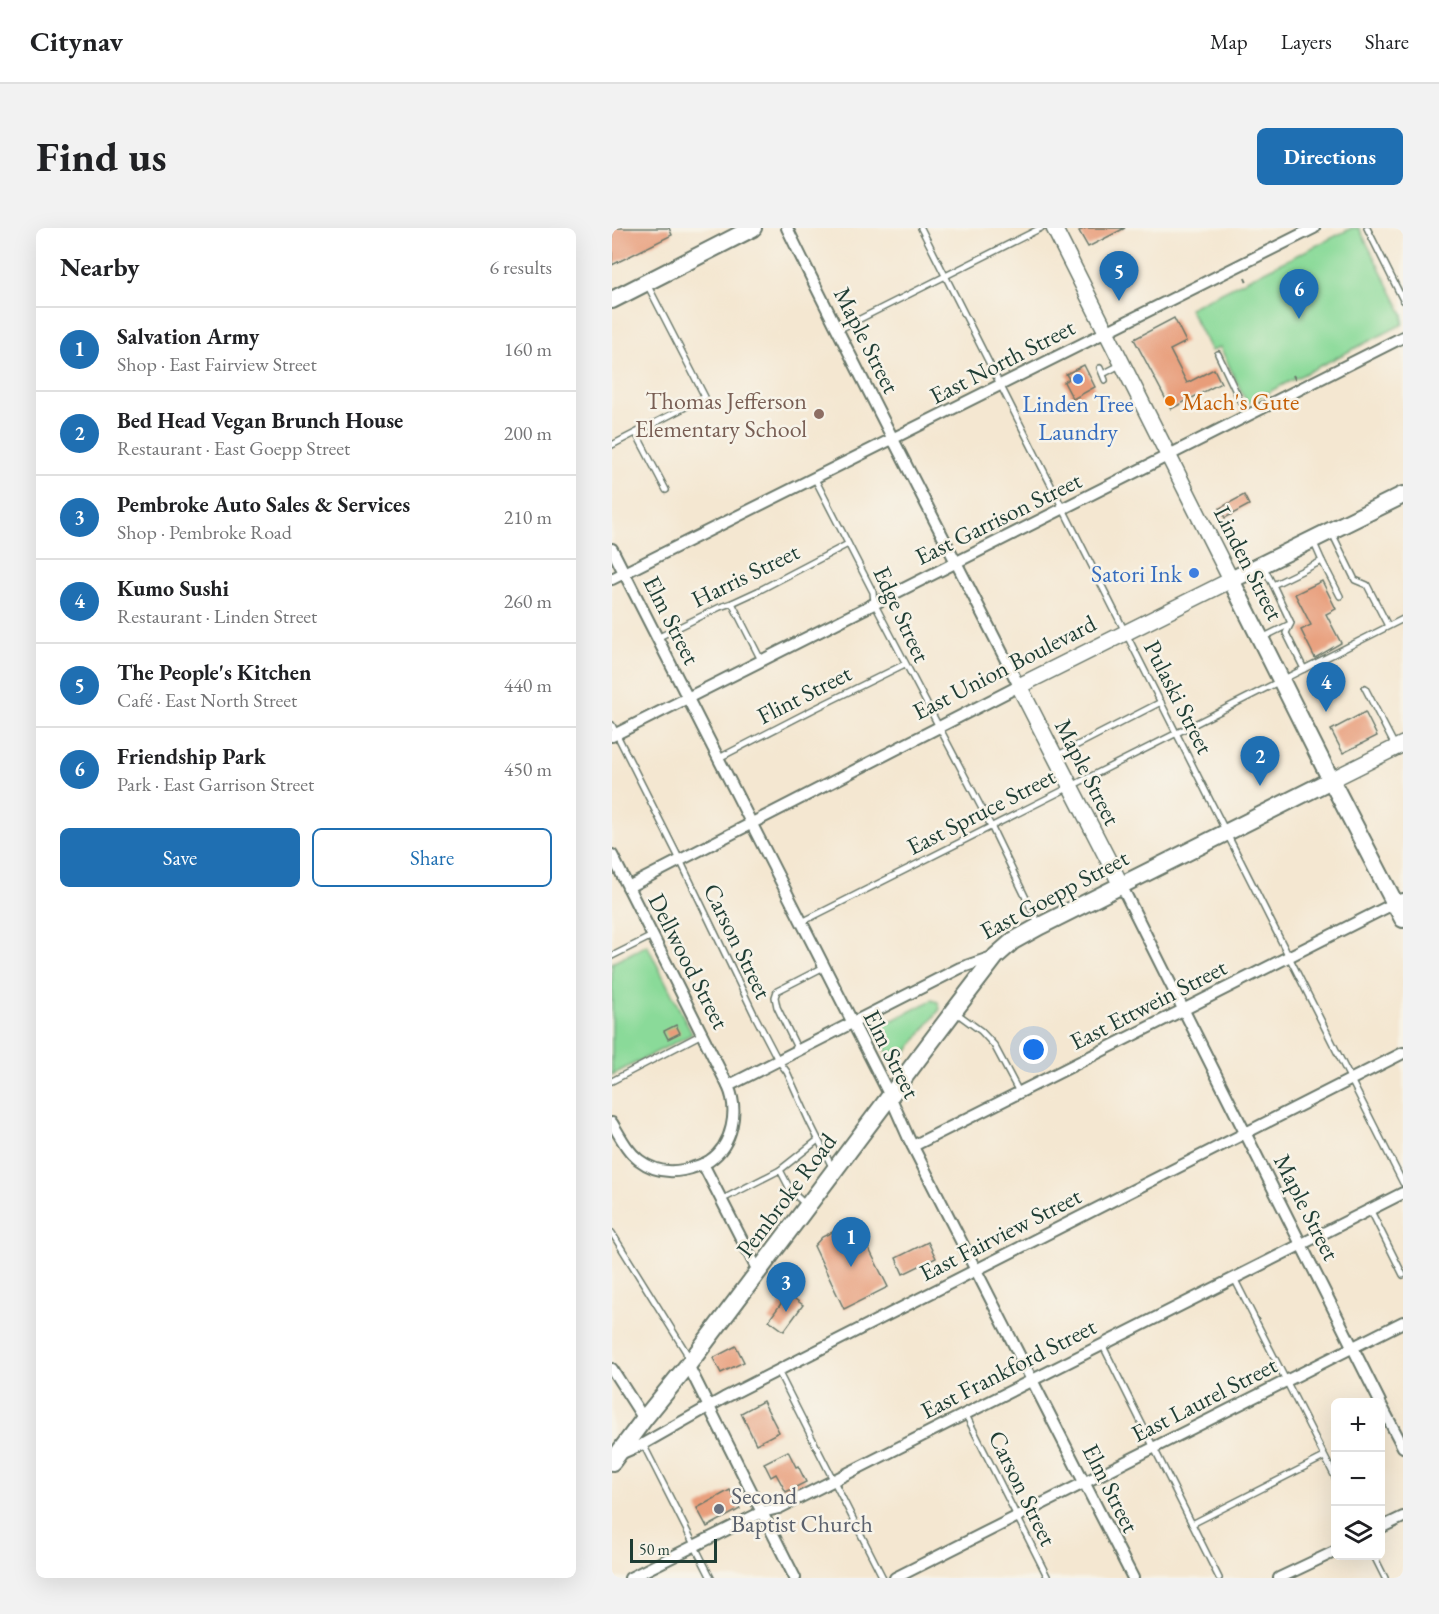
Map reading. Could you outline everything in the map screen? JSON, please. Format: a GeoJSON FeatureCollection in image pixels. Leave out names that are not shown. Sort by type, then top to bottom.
{"type":"FeatureCollection","features":[{"type":"Feature","properties":{"kind":"main road"},"geometry":{"type":"LineString","coordinates":[[612,300],[753,228]]}},
{"type":"Feature","properties":{"kind":"main road","name":"East Union Boulevard"},"geometry":{"type":"LineString","coordinates":[[1231,580],[1403,495]]}},
{"type":"Feature","properties":{"kind":"main road","name":"Linden Street"},"geometry":{"type":"LineString","coordinates":[[1231,580],[1331,780],[1399,901],[1403,919]]}},
{"type":"Feature","properties":{"kind":"main road","name":"East Goepp Street"},"geometry":{"type":"LineString","coordinates":[[996,956],[1004,948],[1040,926],[1331,780]]}},
{"type":"Feature","properties":{"kind":"main road","name":"Pembroke Road"},"geometry":{"type":"LineString","coordinates":[[615,1459],[996,956]]}},
{"type":"Feature","properties":{"kind":"street","name":"Maple Street"},"geometry":{"type":"LineString","coordinates":[[787,228],[892,439],[1121,885],[1378,1398]]}},
{"type":"Feature","properties":{"kind":"street","name":"Linden Street"},"geometry":{"type":"LineString","coordinates":[[1054,228],[1231,580]]}},
{"type":"Feature","properties":{"kind":"street","name":"East North Street"},"geometry":{"type":"LineString","coordinates":[[612,579],[1314,228]]}},
{"type":"Feature","properties":{"kind":"street","name":"East Garrison Street"},"geometry":{"type":"LineString","coordinates":[[614,732],[688,698],[1403,337]]}},
{"type":"Feature","properties":{"kind":"street","name":"Elm Street"},"geometry":{"type":"LineString","coordinates":[[612,549],[1133,1578]]}},
{"type":"Feature","properties":{"kind":"street","name":"East Union Boulevard"},"geometry":{"type":"LineString","coordinates":[[628,887],[1231,580]]}},
{"type":"Feature","properties":{"kind":"street","name":"East Goepp Street"},"geometry":{"type":"LineString","coordinates":[[1331,780],[1399,746]]}},
{"type":"Feature","properties":{"kind":"street","name":"Dellwood Street"},"geometry":{"type":"LineString","coordinates":[[612,855],[731,1093],[734,1111],[732,1126],[724,1146],[703,1164]]}},
{"type":"Feature","properties":{"kind":"street","name":"East Ettwein Street"},"geometry":{"type":"LineString","coordinates":[[913,1146],[1399,901]]}},
{"type":"Feature","properties":{"kind":"street","name":"East Goepp Street"},"geometry":{"type":"LineString","coordinates":[[728,1086],[960,968],[996,956]]}},
{"type":"Feature","properties":{"kind":"street","name":"East Fairview Street"},"geometry":{"type":"LineString","coordinates":[[615,1459],[709,1406],[1403,1053]]}},
{"type":"Feature","properties":{"kind":"street"},"geometry":{"type":"LineString","coordinates":[[612,1123],[616,1140],[645,1164],[656,1169],[675,1172],[703,1164],[758,1271]]}},
{"type":"Feature","properties":{"kind":"street","name":"East Frankford Street"},"geometry":{"type":"LineString","coordinates":[[630,1578],[762,1512],[778,1508],[1403,1193]]}},
{"type":"Feature","properties":{"kind":"street","name":"East Laurel Street"},"geometry":{"type":"LineString","coordinates":[[895,1578],[1403,1322]]}},
{"type":"Feature","properties":{"kind":"street"},"geometry":{"type":"LineString","coordinates":[[688,1365],[795,1578]]}},
{"type":"Feature","properties":{"kind":"street"},"geometry":{"type":"LineString","coordinates":[[613,1373],[644,1419]]}},
{"type":"Feature","properties":{"kind":"street","name":"Maple Street"},"geometry":{"type":"LineString","coordinates":[[1385,1413],[1403,1447]]}},
{"type":"Feature","properties":{"kind":"street"},"geometry":{"type":"LineString","coordinates":[[1385,1526],[1403,1517]]}},
{"type":"Feature","properties":{"kind":"street"},"geometry":{"type":"LineString","coordinates":[[1279,1578],[1331,1553]]}},
{"type":"Feature","properties":{"kind":"lane","name":"Pulaski Street"},"geometry":{"type":"LineString","coordinates":[[921,228],[1403,1183]]}},
{"type":"Feature","properties":{"kind":"lane"},"geometry":{"type":"LineString","coordinates":[[838,330],[1041,228]]}},
{"type":"Feature","properties":{"kind":"lane"},"geometry":{"type":"LineString","coordinates":[[1367,228],[1403,300]]}},
{"type":"Feature","properties":{"kind":"lane"},"geometry":{"type":"LineString","coordinates":[[612,445],[705,397],[647,282]]}},
{"type":"Feature","properties":{"kind":"lane"},"geometry":{"type":"LineString","coordinates":[[1218,354],[1247,415]]}},
{"type":"Feature","properties":{"kind":"lane"},"geometry":{"type":"LineString","coordinates":[[1103,374],[1122,364]]}},
{"type":"Feature","properties":{"kind":"lane"},"geometry":{"type":"LineString","coordinates":[[636,433],[666,490]]}},
{"type":"Feature","properties":{"kind":"lane","name":"Edge Street"},"geometry":{"type":"LineString","coordinates":[[814,477],[873,592],[874,603],[991,826],[1040,926]]}},
{"type":"Feature","properties":{"kind":"lane"},"geometry":{"type":"LineString","coordinates":[[1330,531],[1355,580],[1367,585],[1389,626]]}},
{"type":"Feature","properties":{"kind":"lane"},"geometry":{"type":"LineString","coordinates":[[1312,540],[1340,596]]}},
{"type":"Feature","properties":{"kind":"lane","name":"Harris Street"},"geometry":{"type":"LineString","coordinates":[[657,638],[720,606],[732,603],[848,543]]}},
{"type":"Feature","properties":{"kind":"lane"},"geometry":{"type":"LineString","coordinates":[[1273,585],[1322,561]]}},
{"type":"Feature","properties":{"kind":"lane"},"geometry":{"type":"LineString","coordinates":[[1262,564],[1292,623]]}},
{"type":"Feature","properties":{"kind":"lane"},"geometry":{"type":"LineString","coordinates":[[732,603],[761,660]]}},
{"type":"Feature","properties":{"kind":"lane","name":"East Spruce Street"},"geometry":{"type":"LineString","coordinates":[[801,922],[1403,619]]}},
{"type":"Feature","properties":{"kind":"lane"},"geometry":{"type":"LineString","coordinates":[[1261,639],[1292,623]]}},
{"type":"Feature","properties":{"kind":"lane"},"geometry":{"type":"LineString","coordinates":[[1292,623],[1286,633],[1304,669]]}},
{"type":"Feature","properties":{"kind":"lane","name":"Flint Street"},"geometry":{"type":"LineString","coordinates":[[719,758],[905,664]]}},
{"type":"Feature","properties":{"kind":"lane"},"geometry":{"type":"LineString","coordinates":[[1365,688],[1399,746]]}},
{"type":"Feature","properties":{"kind":"lane"},"geometry":{"type":"LineString","coordinates":[[1055,757],[1161,702]]}},
{"type":"Feature","properties":{"kind":"lane","name":"Carson Street"},"geometry":{"type":"LineString","coordinates":[[614,732],[680,860],[754,1014],[778,1060],[787,1072],[834,1171]]}},
{"type":"Feature","properties":{"kind":"lane"},"geometry":{"type":"LineString","coordinates":[[612,956],[652,936]]}},
{"type":"Feature","properties":{"kind":"lane"},"geometry":{"type":"LineString","coordinates":[[798,1050],[777,1007],[775,997],[777,992],[783,988],[824,967]]}},
{"type":"Feature","properties":{"kind":"lane"},"geometry":{"type":"LineString","coordinates":[[954,1011],[981,1031],[994,1045],[1019,1093]]}},
{"type":"Feature","properties":{"kind":"lane"},"geometry":{"type":"LineString","coordinates":[[612,1081],[702,1034]]}},
{"type":"Feature","properties":{"kind":"lane"},"geometry":{"type":"LineString","coordinates":[[721,1200],[780,1170],[818,1140]]}},
{"type":"Feature","properties":{"kind":"lane"},"geometry":{"type":"LineString","coordinates":[[780,1170],[791,1191],[808,1206]]}},
{"type":"Feature","properties":{"kind":"lane"},"geometry":{"type":"LineString","coordinates":[[1371,1209],[1403,1275]]}},
{"type":"Feature","properties":{"kind":"lane"},"geometry":{"type":"LineString","coordinates":[[612,1233],[686,1352],[688,1365]]}},
{"type":"Feature","properties":{"kind":"lane"},"geometry":{"type":"LineString","coordinates":[[1234,1278],[1331,1471]]}},
{"type":"Feature","properties":{"kind":"lane"},"geometry":{"type":"LineString","coordinates":[[1102,1344],[1219,1578]]}},
{"type":"Feature","properties":{"kind":"lane"},"geometry":{"type":"LineString","coordinates":[[778,1371],[883,1578]]}},
{"type":"Feature","properties":{"kind":"lane","name":"Carson Street"},"geometry":{"type":"LineString","coordinates":[[965,1413],[1047,1578]]}},
{"type":"Feature","properties":{"kind":"lane"},"geometry":{"type":"LineString","coordinates":[[643,1444],[711,1578]]}},
{"type":"Feature","properties":{"kind":"lane"},"geometry":{"type":"LineString","coordinates":[[1192,1524],[1324,1457]]}},
{"type":"Feature","properties":{"kind":"lane"},"geometry":{"type":"LineString","coordinates":[[1376,1560],[1385,1578]]}},
{"type":"Feature","properties":{"kind":"path"},"geometry":{"type":"LineString","coordinates":[[1245,279],[1247,284]]}},
{"type":"Feature","properties":{"kind":"path"},"geometry":{"type":"LineString","coordinates":[[1293,375],[1296,381]]}},
{"type":"Feature","properties":{"kind":"green space"},"geometry":{"type":"Polygon","coordinates":[[[1352,228],[1359,228],[1403,314],[1403,324],[1247,403],[1220,347],[1211,351],[1189,308],[1352,228]]]}},
{"type":"Feature","properties":{"kind":"green space"},"geometry":{"type":"Polygon","coordinates":[[[647,945],[692,1034],[612,1075],[612,963],[647,945]]]}},
{"type":"Feature","properties":{"kind":"green space"},"geometry":{"type":"Polygon","coordinates":[[[932,1000],[938,1002],[940,1009],[895,1067],[875,1029],[932,1000]]]}},
{"type":"Feature","properties":{"kind":"building"},"geometry":{"type":"Polygon","coordinates":[[[612,228],[669,228],[672,235],[612,265],[612,228]]]}},
{"type":"Feature","properties":{"kind":"building"},"geometry":{"type":"Polygon","coordinates":[[[1086,228],[1125,228],[1088,247],[1079,231],[1086,228]]]}},
{"type":"Feature","properties":{"kind":"building"},"geometry":{"type":"Polygon","coordinates":[[[1174,318],[1186,342],[1170,350],[1187,383],[1214,369],[1221,383],[1171,409],[1134,339],[1174,318]]]}},
{"type":"Feature","properties":{"kind":"building"},"geometry":{"type":"Polygon","coordinates":[[[1084,365],[1095,387],[1073,399],[1064,382],[1069,379],[1066,374],[1084,365]]]}},
{"type":"Feature","properties":{"kind":"building"},"geometry":{"type":"Polygon","coordinates":[[[1244,495],[1249,505],[1225,518],[1220,508],[1244,495]]]}},
{"type":"Feature","properties":{"kind":"building"},"geometry":{"type":"Polygon","coordinates":[[[1322,581],[1336,609],[1326,614],[1341,643],[1315,658],[1301,630],[1311,625],[1295,594],[1322,581]]]}},
{"type":"Feature","properties":{"kind":"building"},"geometry":{"type":"Polygon","coordinates":[[[1365,712],[1377,736],[1343,753],[1331,730],[1365,712]]]}},
{"type":"Feature","properties":{"kind":"building"},"geometry":{"type":"Polygon","coordinates":[[[676,1025],[680,1033],[668,1039],[664,1031],[676,1025]]]}},
{"type":"Feature","properties":{"kind":"building"},"geometry":{"type":"Polygon","coordinates":[[[855,1221],[888,1287],[844,1309],[814,1246],[822,1237],[855,1221]]]}},
{"type":"Feature","properties":{"kind":"building"},"geometry":{"type":"Polygon","coordinates":[[[928,1242],[936,1258],[903,1274],[896,1258],[928,1242]]]}},
{"type":"Feature","properties":{"kind":"building"},"geometry":{"type":"Polygon","coordinates":[[[788,1294],[803,1305],[784,1331],[769,1320],[788,1294]]]}},
{"type":"Feature","properties":{"kind":"building"},"geometry":{"type":"Polygon","coordinates":[[[736,1346],[744,1362],[721,1373],[713,1358],[736,1346]]]}},
{"type":"Feature","properties":{"kind":"building"},"geometry":{"type":"Polygon","coordinates":[[[763,1401],[779,1432],[756,1444],[741,1413],[763,1401]]]}},
{"type":"Feature","properties":{"kind":"building"},"geometry":{"type":"Polygon","coordinates":[[[788,1451],[806,1482],[786,1492],[776,1474],[771,1477],[764,1463],[788,1451]]]}},
{"type":"Feature","properties":{"kind":"building","name":"Second Baptist Church"},"geometry":{"type":"Polygon","coordinates":[[[730,1490],[740,1509],[707,1527],[697,1508],[730,1490]]]}},
{"type":"Feature","properties":{"kind":"place","name":"The People's Kitchen"},"geometry":{"type":"Point","coordinates":[1119,301]}},
{"type":"Feature","properties":{"kind":"place","name":"Friendship Park"},"geometry":{"type":"Point","coordinates":[1299,319]}},
{"type":"Feature","properties":{"kind":"place","name":"Linden Tree Laundry"},"geometry":{"type":"Point","coordinates":[1078,379]}},
{"type":"Feature","properties":{"kind":"place","name":"Mach's Gute"},"geometry":{"type":"Point","coordinates":[1170,401]}},
{"type":"Feature","properties":{"kind":"place","name":"Thomas Jefferson Elementary School"},"geometry":{"type":"Point","coordinates":[819,414]}},
{"type":"Feature","properties":{"kind":"place","name":"Satori Ink"},"geometry":{"type":"Point","coordinates":[1194,573]}},
{"type":"Feature","properties":{"kind":"place","name":"Kumo Sushi"},"geometry":{"type":"Point","coordinates":[1326,712]}},
{"type":"Feature","properties":{"kind":"place","name":"Bed Head Vegan Brunch House"},"geometry":{"type":"Point","coordinates":[1260,786]}},
{"type":"Feature","properties":{"kind":"place","name":"Salvation Army"},"geometry":{"type":"Point","coordinates":[851,1267]}},
{"type":"Feature","properties":{"kind":"place","name":"Pembroke Auto Sales & Services"},"geometry":{"type":"Point","coordinates":[786,1312]}},
{"type":"Feature","properties":{"kind":"place","name":"Second Baptist Church"},"geometry":{"type":"Point","coordinates":[719,1509]}}]}
